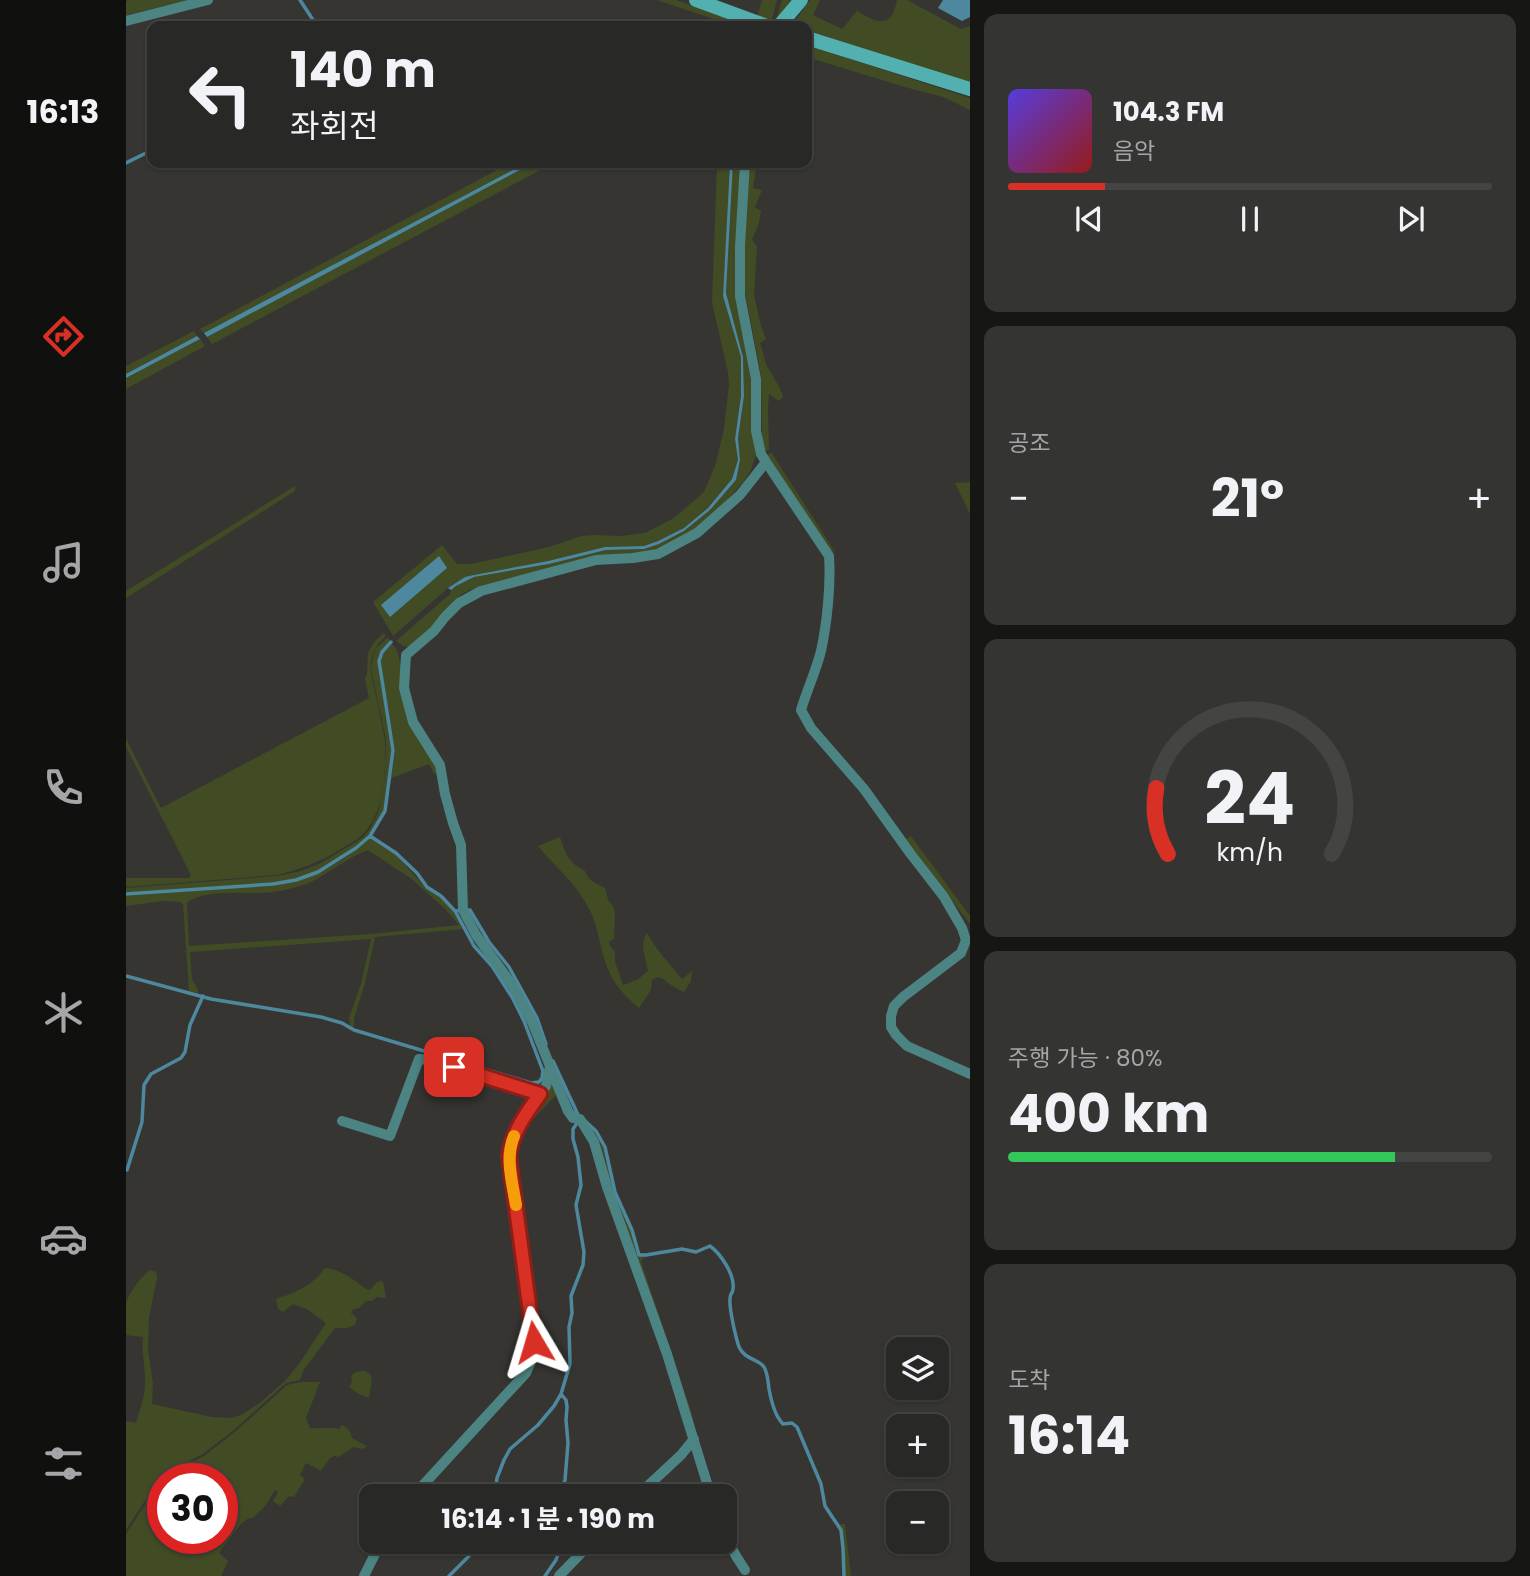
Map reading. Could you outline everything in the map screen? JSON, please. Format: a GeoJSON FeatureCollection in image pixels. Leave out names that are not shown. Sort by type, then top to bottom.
{"type":"FeatureCollection","features":[{"type":"Feature","properties":{"kind":"main road"},"geometry":{"type":"LineString","coordinates":[[696,0],[752,21]]}},
{"type":"Feature","properties":{"kind":"main road"},"geometry":{"type":"LineString","coordinates":[[783,21],[801,0]]}},
{"type":"Feature","properties":{"kind":"main road"},"geometry":{"type":"LineString","coordinates":[[812,40],[970,89]]}},
{"type":"Feature","properties":{"kind":"street"},"geometry":{"type":"LineString","coordinates":[[126,21],[208,0]]}},
{"type":"Feature","properties":{"kind":"street"},"geometry":{"type":"LineString","coordinates":[[745,168],[740,296],[756,379],[755,431],[761,454],[829,556],[828,597],[820,653],[802,710],[811,728],[864,789],[944,897],[962,928],[965,940],[961,953],[894,1006],[891,1027],[907,1046],[970,1074]]}},
{"type":"Feature","properties":{"kind":"street"},"geometry":{"type":"LineString","coordinates":[[707,1484],[658,1328],[607,1187],[594,1142],[580,1119],[573,1118],[568,1111],[533,1024],[513,986],[476,936],[463,911],[461,845],[448,804],[440,765],[413,722],[404,688],[406,655],[459,603],[481,591],[585,562],[658,554],[697,533],[740,495],[766,462]]}},
{"type":"Feature","properties":{"kind":"street"},"geometry":{"type":"LineString","coordinates":[[342,1121],[390,1136],[419,1059],[432,1060],[540,1094]]}},
{"type":"Feature","properties":{"kind":"street"},"geometry":{"type":"LineString","coordinates":[[424,1484],[526,1373],[532,1359],[534,1342],[509,1156],[517,1127],[546,1086],[550,1066]]}},
{"type":"Feature","properties":{"kind":"street"},"geometry":{"type":"LineString","coordinates":[[650,1484],[694,1439]]}},
{"type":"Feature","properties":{"kind":"street"},"geometry":{"type":"LineString","coordinates":[[364,1576],[375,1554]]}},
{"type":"Feature","properties":{"kind":"street"},"geometry":{"type":"LineString","coordinates":[[559,1576],[580,1554]]}},
{"type":"Feature","properties":{"kind":"street"},"geometry":{"type":"LineString","coordinates":[[735,1554],[745,1570]]}},
{"type":"Feature","properties":{"kind":"green space"},"geometry":{"type":"Polygon","coordinates":[[[189,0],[126,15],[126,1],[189,0]]]}},
{"type":"Feature","properties":{"kind":"green space"},"geometry":{"type":"Polygon","coordinates":[[[657,0],[676,0],[737,21],[720,21],[657,0]]]}},
{"type":"Feature","properties":{"kind":"green space"},"geometry":{"type":"Polygon","coordinates":[[[762,0],[777,0],[772,19],[776,20],[782,0],[798,0],[776,21],[757,17],[762,0]]]}},
{"type":"Feature","properties":{"kind":"green space"},"geometry":{"type":"Polygon","coordinates":[[[810,0],[820,0],[813,15],[842,29],[857,11],[877,21],[887,20],[897,0],[907,0],[961,29],[970,26],[970,84],[812,35],[812,21],[795,21],[810,0]]]}},
{"type":"Feature","properties":{"kind":"green space"},"geometry":{"type":"Polygon","coordinates":[[[812,47],[970,98],[970,110],[943,97],[812,59],[812,47]]]}},
{"type":"Feature","properties":{"kind":"green space"},"geometry":{"type":"Polygon","coordinates":[[[501,168],[517,168],[204,333],[200,329],[501,168]]]}},
{"type":"Feature","properties":{"kind":"green space"},"geometry":{"type":"Polygon","coordinates":[[[524,168],[545,168],[212,344],[207,337],[524,168]]]}},
{"type":"Feature","properties":{"kind":"green space"},"geometry":{"type":"Polygon","coordinates":[[[717,168],[730,168],[723,296],[741,357],[741,396],[735,439],[738,460],[732,479],[708,508],[684,528],[644,546],[605,547],[465,577],[448,588],[393,636],[373,602],[442,545],[457,564],[471,564],[549,547],[582,536],[645,533],[674,518],[704,492],[715,466],[724,429],[729,384],[712,303],[717,168]]]}},
{"type":"Feature","properties":{"kind":"green space"},"geometry":{"type":"Polygon","coordinates":[[[733,168],[741,168],[738,245],[753,367],[756,455],[744,481],[723,505],[691,534],[656,551],[510,578],[470,590],[454,601],[432,628],[408,647],[396,641],[450,594],[451,590],[474,577],[549,564],[606,550],[644,549],[684,531],[710,510],[736,480],[740,460],[738,438],[744,396],[743,357],[726,293],[733,168]]]}},
{"type":"Feature","properties":{"kind":"green space"},"geometry":{"type":"Polygon","coordinates":[[[750,168],[756,168],[753,188],[762,190],[755,207],[761,211],[759,223],[752,240],[757,246],[754,295],[766,339],[760,343],[767,366],[783,397],[779,401],[769,394],[769,450],[764,451],[761,375],[744,287],[750,168]]]}},
{"type":"Feature","properties":{"kind":"green space"},"geometry":{"type":"Polygon","coordinates":[[[194,331],[197,336],[126,374],[126,366],[194,331]]]}},
{"type":"Feature","properties":{"kind":"green space"},"geometry":{"type":"Polygon","coordinates":[[[200,339],[205,346],[126,389],[126,378],[200,339]]]}},
{"type":"Feature","properties":{"kind":"green space"},"geometry":{"type":"Polygon","coordinates":[[[771,452],[835,552],[830,550],[766,456],[771,452]]]}},
{"type":"Feature","properties":{"kind":"green space"},"geometry":{"type":"Polygon","coordinates":[[[970,482],[970,514],[955,483],[970,482]]]}},
{"type":"Feature","properties":{"kind":"green space"},"geometry":{"type":"Polygon","coordinates":[[[295,486],[295,491],[126,598],[126,591],[295,486]]]}},
{"type":"Feature","properties":{"kind":"green space"},"geometry":{"type":"Polygon","coordinates":[[[384,633],[386,636],[373,652],[371,660],[384,737],[383,791],[376,815],[363,834],[326,858],[277,875],[126,887],[126,878],[189,878],[191,875],[126,747],[126,739],[161,808],[369,698],[365,679],[368,653],[374,642],[384,633]]]}},
{"type":"Feature","properties":{"kind":"green space"},"geometry":{"type":"Polygon","coordinates":[[[388,637],[391,642],[381,652],[378,660],[392,750],[384,811],[369,835],[355,848],[318,871],[296,879],[126,893],[126,888],[277,876],[301,871],[321,863],[362,838],[378,813],[383,790],[386,739],[371,669],[376,648],[388,637]]]}},
{"type":"Feature","properties":{"kind":"green space"},"geometry":{"type":"Polygon","coordinates":[[[392,644],[397,650],[401,667],[401,685],[434,758],[438,773],[434,774],[429,764],[391,778],[395,750],[380,661],[383,653],[392,644]]]}},
{"type":"Feature","properties":{"kind":"green space"},"geometry":{"type":"Polygon","coordinates":[[[911,836],[970,916],[970,924],[906,839],[911,836]]]}},
{"type":"Feature","properties":{"kind":"green space"},"geometry":{"type":"Polygon","coordinates":[[[560,837],[568,857],[585,871],[591,880],[605,888],[608,900],[613,906],[614,939],[609,942],[615,952],[615,962],[623,985],[637,980],[648,971],[643,947],[647,933],[682,979],[692,971],[691,981],[684,992],[658,977],[652,980],[651,990],[639,1008],[618,987],[608,968],[594,922],[584,900],[538,846],[560,837]]]}},
{"type":"Feature","properties":{"kind":"green space"},"geometry":{"type":"Polygon","coordinates":[[[370,838],[396,855],[425,887],[441,898],[463,929],[375,937],[354,1018],[354,1028],[350,1026],[349,1018],[361,984],[371,939],[190,952],[192,979],[198,993],[189,991],[183,904],[163,901],[126,906],[126,896],[273,885],[301,879],[337,863],[370,838]],[[368,850],[315,880],[295,888],[273,892],[204,895],[187,903],[189,946],[371,934],[459,925],[413,880],[368,850]]]}},
{"type":"Feature","properties":{"kind":"green space"},"geometry":{"type":"Polygon","coordinates":[[[550,1080],[557,1091],[556,1095],[515,1138],[550,1080]]]}},
{"type":"Feature","properties":{"kind":"green space"},"geometry":{"type":"Polygon","coordinates":[[[589,1126],[595,1131],[603,1148],[614,1193],[631,1230],[638,1256],[646,1257],[641,1262],[690,1408],[704,1462],[589,1126]]]}},
{"type":"Feature","properties":{"kind":"green space"},"geometry":{"type":"Polygon","coordinates":[[[325,1268],[344,1274],[370,1290],[377,1282],[383,1281],[386,1298],[376,1297],[352,1310],[351,1313],[357,1318],[355,1325],[335,1328],[303,1371],[300,1380],[286,1383],[203,1454],[185,1463],[147,1463],[147,1498],[126,1530],[126,1421],[136,1423],[145,1384],[143,1337],[126,1335],[126,1304],[136,1285],[150,1270],[156,1272],[149,1317],[148,1349],[153,1384],[152,1404],[212,1417],[232,1418],[261,1402],[284,1382],[326,1323],[308,1310],[293,1304],[283,1312],[278,1309],[276,1299],[304,1288],[325,1268]]]}},
{"type":"Feature","properties":{"kind":"green space"},"geometry":{"type":"Polygon","coordinates":[[[364,1371],[372,1378],[369,1398],[349,1387],[351,1376],[364,1371]]]}},
{"type":"Feature","properties":{"kind":"green space"},"geometry":{"type":"Polygon","coordinates":[[[320,1382],[306,1418],[310,1428],[339,1429],[342,1425],[349,1430],[352,1438],[367,1446],[363,1449],[353,1447],[339,1457],[330,1458],[321,1471],[306,1463],[300,1475],[305,1479],[294,1497],[289,1496],[280,1506],[273,1501],[278,1492],[275,1490],[266,1505],[238,1528],[238,1463],[190,1463],[204,1456],[236,1431],[287,1385],[320,1382]]]}},
{"type":"Feature","properties":{"kind":"green space"},"geometry":{"type":"Polygon","coordinates":[[[147,1502],[147,1554],[220,1554],[228,1561],[221,1576],[126,1576],[126,1534],[147,1502]]]}},
{"type":"Feature","properties":{"kind":"green space"},"geometry":{"type":"Polygon","coordinates":[[[838,1524],[845,1524],[851,1576],[845,1576],[844,1542],[838,1524]]]}},
{"type":"Feature","properties":{"kind":"water"},"geometry":{"type":"Polygon","coordinates":[[[943,0],[970,0],[970,17],[962,21],[938,8],[943,0]]]}},
{"type":"Feature","properties":{"kind":"water"},"geometry":{"type":"Polygon","coordinates":[[[517,168],[524,168],[207,337],[204,333],[517,168]]]}},
{"type":"Feature","properties":{"kind":"water"},"geometry":{"type":"Polygon","coordinates":[[[730,168],[733,168],[726,293],[743,357],[744,396],[738,438],[740,460],[736,480],[710,510],[684,531],[644,549],[606,550],[549,564],[474,577],[451,590],[448,588],[465,577],[605,547],[644,546],[684,528],[708,508],[732,479],[738,460],[735,439],[741,396],[741,357],[723,296],[730,168]]]}},
{"type":"Feature","properties":{"kind":"water"},"geometry":{"type":"Polygon","coordinates":[[[197,336],[200,339],[126,378],[126,374],[197,336]]]}},
{"type":"Feature","properties":{"kind":"water"},"geometry":{"type":"Polygon","coordinates":[[[439,556],[447,568],[390,617],[381,605],[439,556]]]}},
{"type":"Feature","properties":{"kind":"waterway"},"geometry":{"type":"LineString","coordinates":[[300,0],[314,21]]}},
{"type":"Feature","properties":{"kind":"waterway"},"geometry":{"type":"LineString","coordinates":[[126,163],[147,152]]}},
{"type":"Feature","properties":{"kind":"waterway"},"geometry":{"type":"LineString","coordinates":[[126,894],[296,880],[318,872],[370,836],[385,811],[393,750],[379,661],[382,652],[391,642]]}},
{"type":"Feature","properties":{"kind":"waterway"},"geometry":{"type":"LineString","coordinates":[[370,836],[396,853],[427,887],[441,896],[455,911],[470,910],[489,942],[509,967],[537,1018],[546,1044]]}},
{"type":"Feature","properties":{"kind":"waterway"},"geometry":{"type":"LineString","coordinates":[[126,976],[211,999],[321,1017],[342,1023],[354,1030],[531,1083],[539,1082],[543,1071],[524,1021],[512,997],[492,966],[474,946],[455,911]]}},
{"type":"Feature","properties":{"kind":"waterway"},"geometry":{"type":"LineString","coordinates":[[127,1170],[142,1122],[144,1085],[151,1074],[181,1058],[185,1052],[190,1025],[203,996]]}},
{"type":"Feature","properties":{"kind":"waterway"},"geometry":{"type":"LineString","coordinates":[[496,1484],[510,1449],[538,1425],[554,1406],[561,1394],[570,1364],[571,1296],[583,1265],[584,1252],[576,1205],[581,1185],[573,1139],[573,1129],[580,1119],[553,1061]]}},
{"type":"Feature","properties":{"kind":"waterway"},"geometry":{"type":"LineString","coordinates":[[584,1120],[596,1131],[605,1147],[615,1192],[632,1230],[639,1255],[682,1249],[696,1252],[710,1246],[726,1265],[733,1283],[730,1304],[739,1347],[764,1367],[772,1403],[780,1421],[783,1424],[792,1423],[797,1427],[821,1484],[825,1506],[841,1530],[844,1576]]}},
{"type":"Feature","properties":{"kind":"waterway"},"geometry":{"type":"LineString","coordinates":[[561,1394],[567,1407],[568,1443],[564,1484]]}},
{"type":"Feature","properties":{"kind":"waterway"},"geometry":{"type":"LineString","coordinates":[[449,1576],[469,1554]]}},
{"type":"Feature","properties":{"kind":"waterway"},"geometry":{"type":"LineString","coordinates":[[545,1576],[558,1554]]}},
{"type":"Feature","properties":{"kind":"slow traffic"},"geometry":{"type":"LineString","coordinates":[[514,1136],[509,1156],[516,1205]]}},
{"type":"Feature","properties":{"kind":"route"},"geometry":{"type":"LineString","coordinates":[[454,1067],[540,1094],[517,1127],[509,1156],[534,1342]]}}]}
